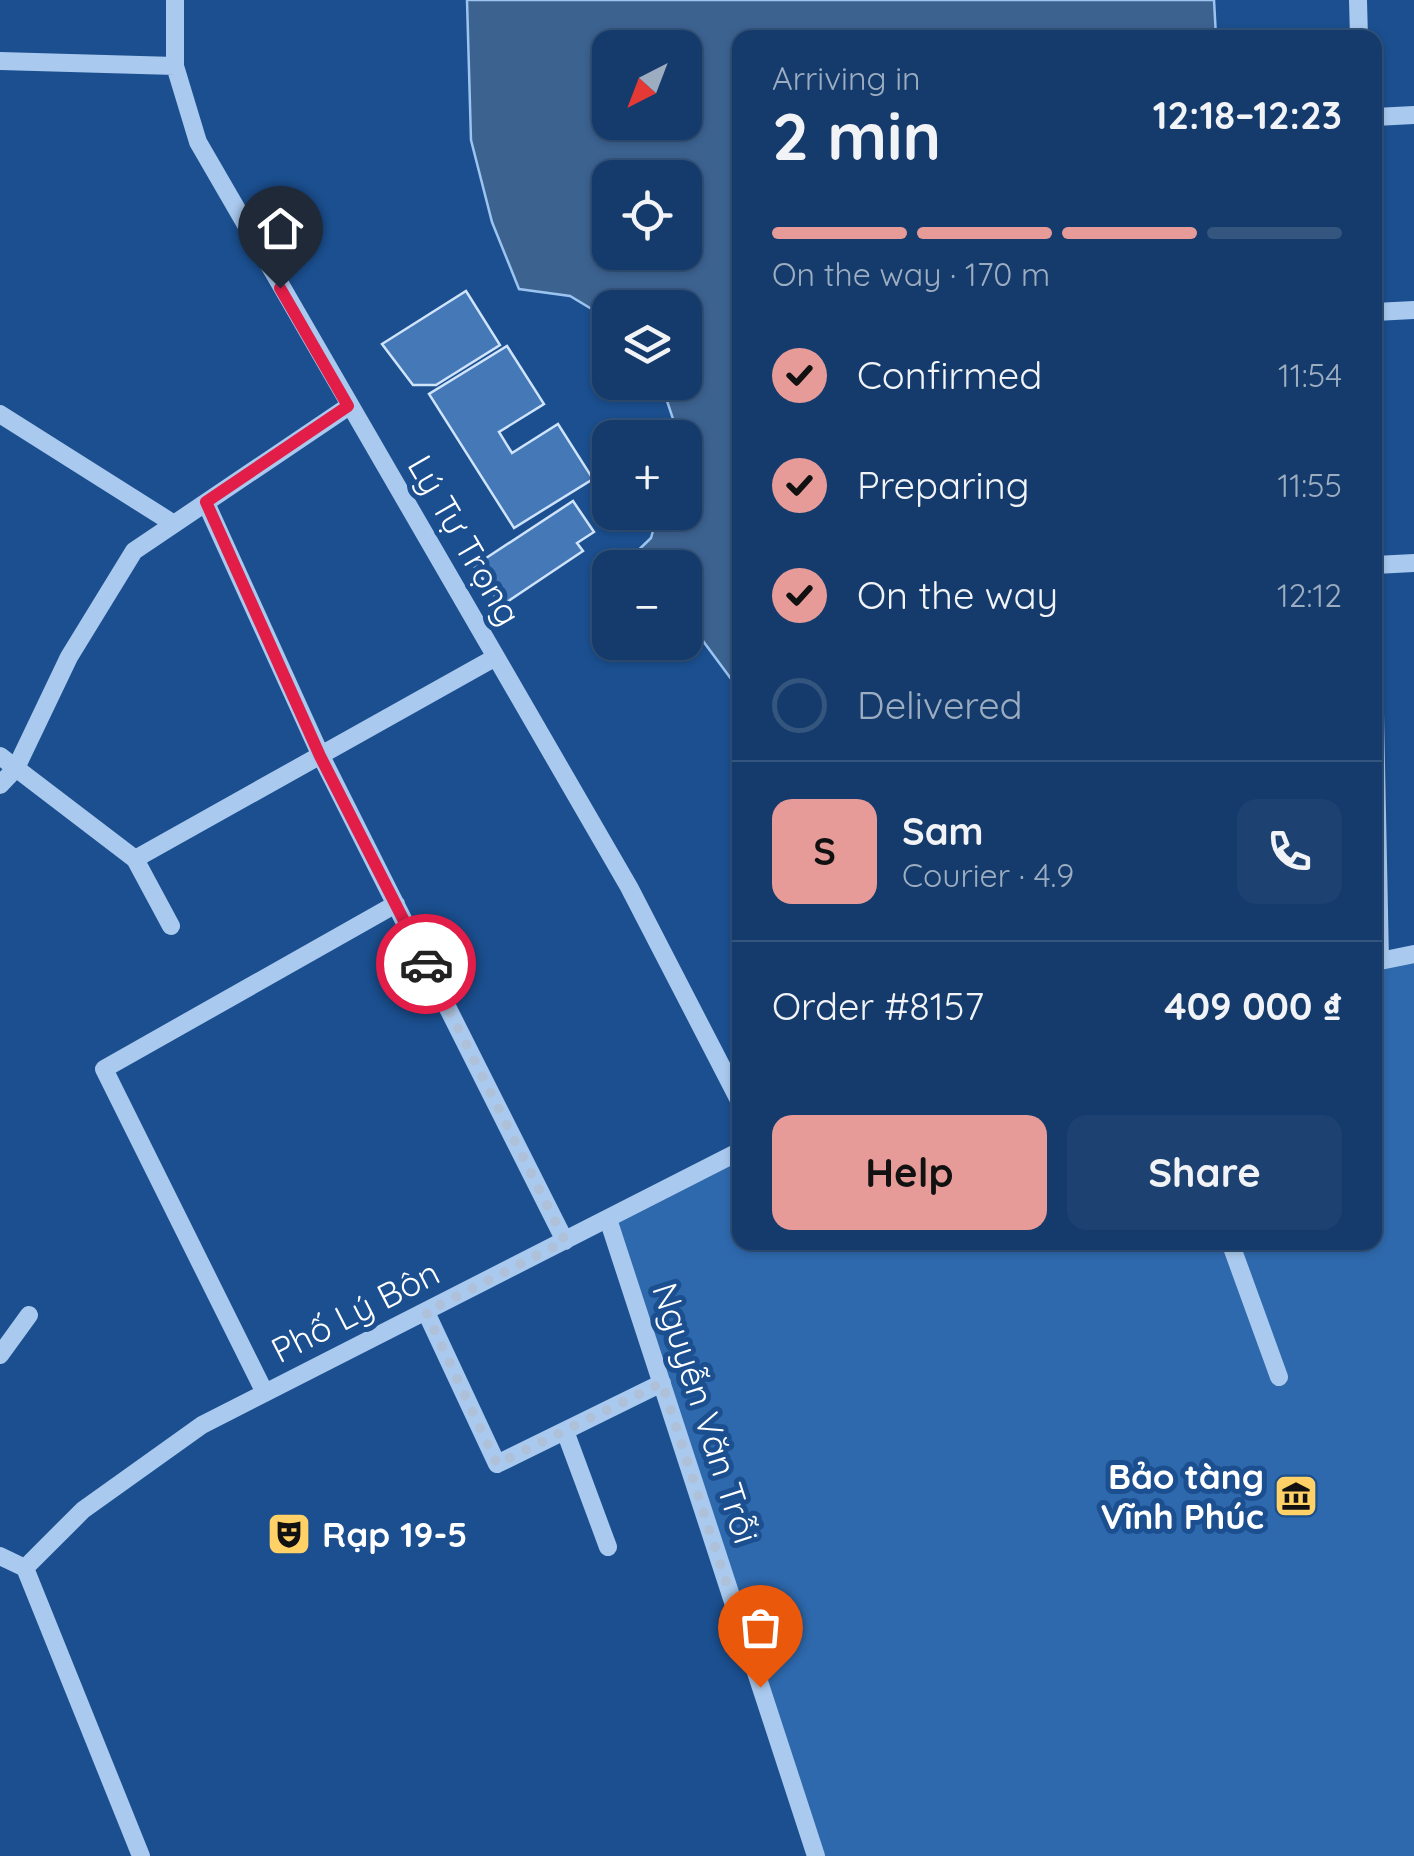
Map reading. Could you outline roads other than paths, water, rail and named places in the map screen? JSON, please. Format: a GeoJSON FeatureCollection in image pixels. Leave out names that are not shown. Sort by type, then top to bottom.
{"type":"FeatureCollection","features":[{"type":"Feature","properties":{"kind":"street","name":"Lý Tự Trọng"},"geometry":{"type":"LineString","coordinates":[[175,0],[175,66],[198,142],[629,887],[732,1087]]}},
{"type":"Feature","properties":{"kind":"street"},"geometry":{"type":"LineString","coordinates":[[1358,0],[1359,30]]}},
{"type":"Feature","properties":{"kind":"street"},"geometry":{"type":"LineString","coordinates":[[0,61],[175,66]]}},
{"type":"Feature","properties":{"kind":"street"},"geometry":{"type":"LineString","coordinates":[[1382,117],[1414,115]]}},
{"type":"Feature","properties":{"kind":"street"},"geometry":{"type":"LineString","coordinates":[[1382,312],[1414,310]]}},
{"type":"Feature","properties":{"kind":"street"},"geometry":{"type":"LineString","coordinates":[[0,785],[16,768],[69,658],[134,551],[348,406]]}},
{"type":"Feature","properties":{"kind":"street"},"geometry":{"type":"LineString","coordinates":[[0,414],[174,524]]}},
{"type":"Feature","properties":{"kind":"street"},"geometry":{"type":"LineString","coordinates":[[206,502],[320,756],[565,1241]]}},
{"type":"Feature","properties":{"kind":"street"},"geometry":{"type":"LineString","coordinates":[[1382,565],[1414,563]]}},
{"type":"Feature","properties":{"kind":"street"},"geometry":{"type":"LineString","coordinates":[[136,860],[496,657]]}},
{"type":"Feature","properties":{"kind":"street"},"geometry":{"type":"LineString","coordinates":[[0,756],[136,860],[172,926]]}},
{"type":"Feature","properties":{"kind":"street"},"geometry":{"type":"LineString","coordinates":[[266,1393],[104,1070],[396,904]]}},
{"type":"Feature","properties":{"kind":"street"},"geometry":{"type":"LineString","coordinates":[[1382,961],[1414,954]]}},
{"type":"Feature","properties":{"kind":"street","name":"Phố Lý Bôn"},"geometry":{"type":"LineString","coordinates":[[25,1568],[83,1510],[202,1426],[732,1155]]}},
{"type":"Feature","properties":{"kind":"street","name":"Nguyễn Văn Trỗi"},"geometry":{"type":"LineString","coordinates":[[608,1219],[816,1856]]}},
{"type":"Feature","properties":{"kind":"street"},"geometry":{"type":"LineString","coordinates":[[1233,1250],[1279,1376]]}},
{"type":"Feature","properties":{"kind":"street"},"geometry":{"type":"LineString","coordinates":[[426,1312],[497,1464],[662,1383]]}},
{"type":"Feature","properties":{"kind":"street"},"geometry":{"type":"LineString","coordinates":[[0,1355],[29,1315]]}},
{"type":"Feature","properties":{"kind":"street"},"geometry":{"type":"LineString","coordinates":[[565,1431],[608,1547]]}},
{"type":"Feature","properties":{"kind":"street"},"geometry":{"type":"LineString","coordinates":[[0,1556],[25,1568],[141,1856]]}},
{"type":"Feature","properties":{"kind":"place","name":"Bảo tàng Vĩnh Phúc"},"geometry":{"type":"Point","coordinates":[1296,1496]}},
{"type":"Feature","properties":{"kind":"place","name":"Rạp 19-5"},"geometry":{"type":"Point","coordinates":[289,1534]}}]}
